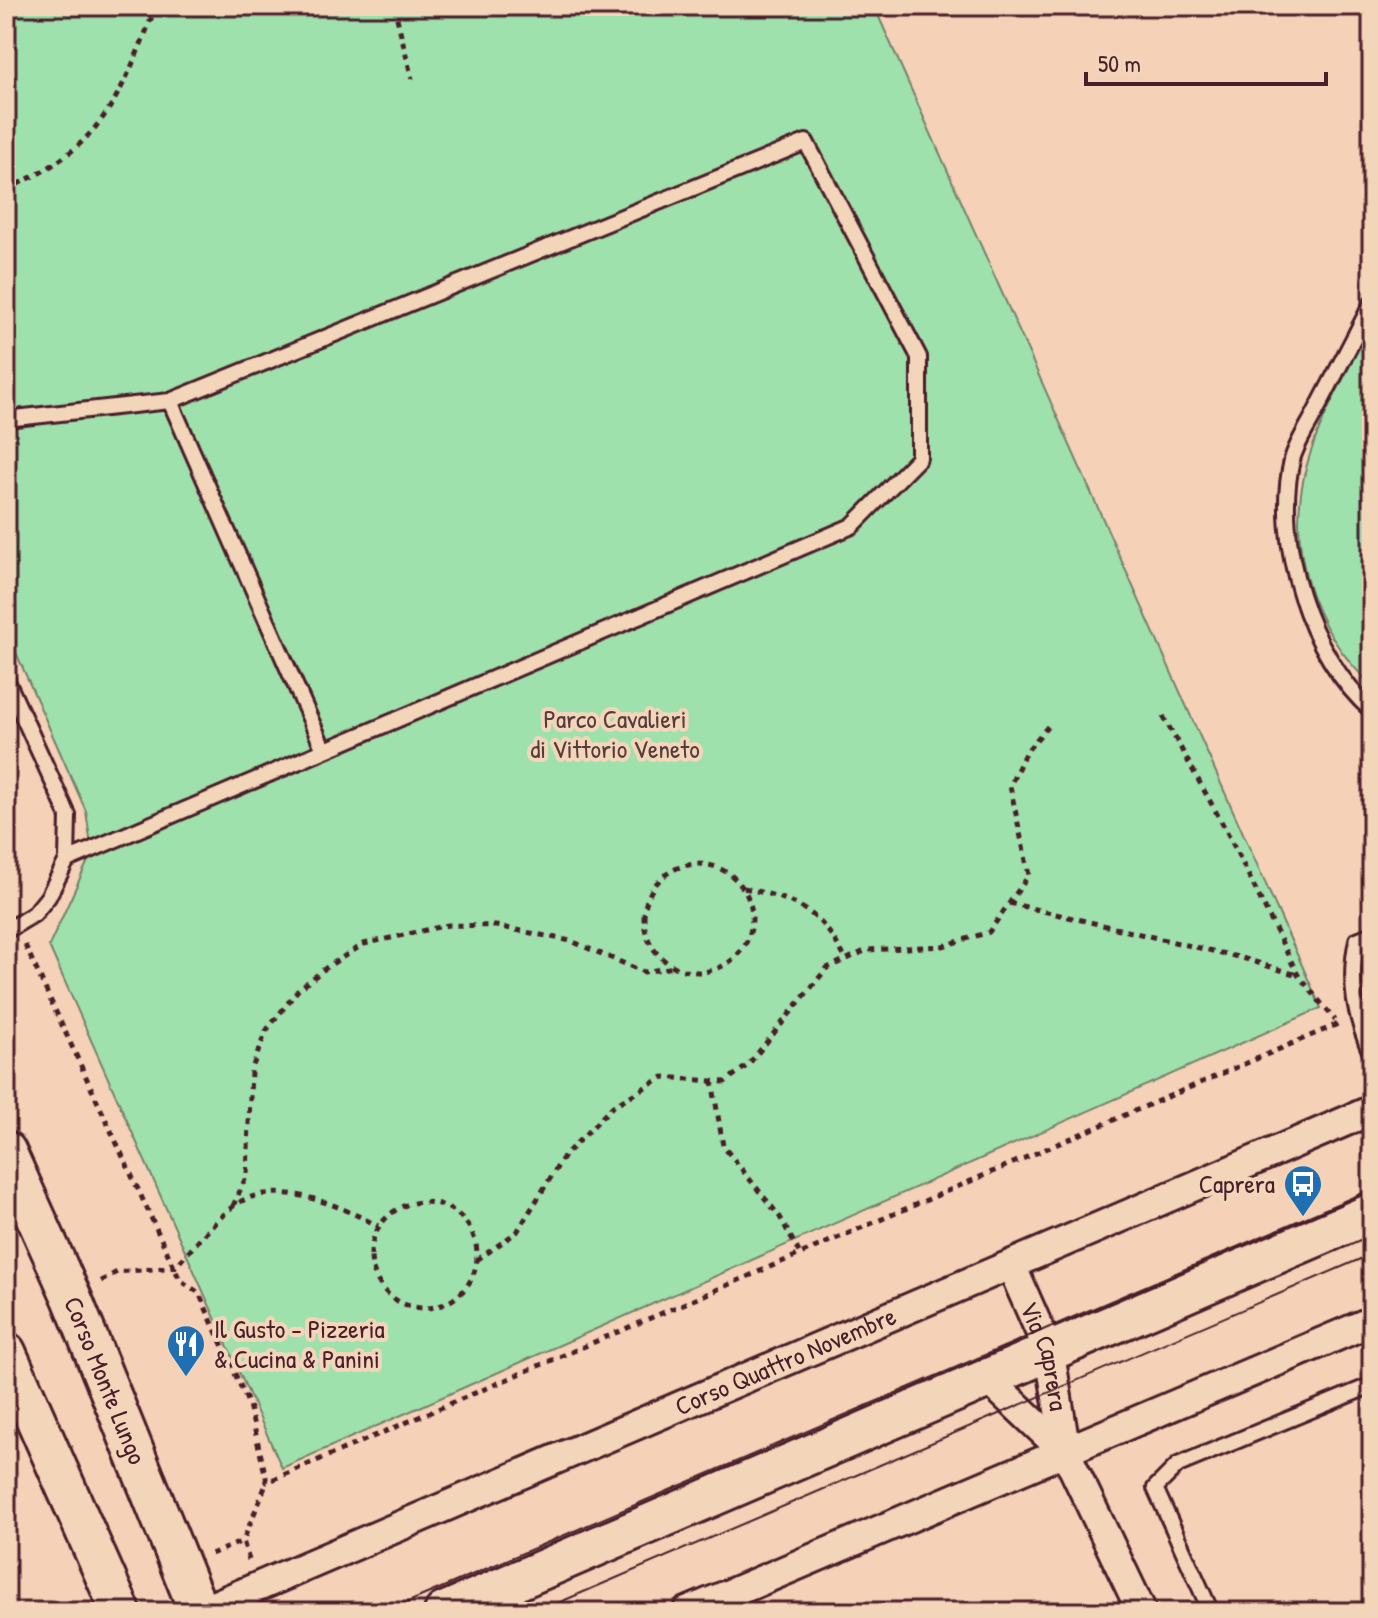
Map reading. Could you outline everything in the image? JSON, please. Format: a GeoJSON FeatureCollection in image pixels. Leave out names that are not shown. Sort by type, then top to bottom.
{"type":"FeatureCollection","features":[{"type":"Feature","properties":{"kind":"main road","name":"Corso Monte Lungo"},"geometry":{"type":"LineString","coordinates":[[6,1151],[72,1298],[199,1612]]}},
{"type":"Feature","properties":{"kind":"main road"},"geometry":{"type":"LineString","coordinates":[[444,1612],[1372,1213]]}},
{"type":"Feature","properties":{"kind":"main road"},"geometry":{"type":"LineString","coordinates":[[6,1352],[121,1612]]}},
{"type":"Feature","properties":{"kind":"street","name":"Corso Quattro Novembre"},"geometry":{"type":"LineString","coordinates":[[199,1612],[1372,1110]]}},
{"type":"Feature","properties":{"kind":"street","name":"Via Caprera"},"geometry":{"type":"LineString","coordinates":[[1011,1265],[1050,1354],[1066,1453],[1142,1612]]}},
{"type":"Feature","properties":{"kind":"street"},"geometry":{"type":"LineString","coordinates":[[687,1612],[1372,1321]]}},
{"type":"Feature","properties":{"kind":"street","name":"Via Caprera"},"geometry":{"type":"LineString","coordinates":[[988,1379],[1066,1453]]}},
{"type":"Feature","properties":{"kind":"lane"},"geometry":{"type":"LineString","coordinates":[[6,419],[170,401],[806,142],[919,357],[919,458],[852,526],[67,860]]}},
{"type":"Feature","properties":{"kind":"lane"},"geometry":{"type":"LineString","coordinates":[[1372,303],[1292,458],[1285,514],[1295,577],[1328,656],[1360,700],[1372,711]]}},
{"type":"Feature","properties":{"kind":"lane"},"geometry":{"type":"LineString","coordinates":[[170,401],[324,750]]}},
{"type":"Feature","properties":{"kind":"lane"},"geometry":{"type":"LineString","coordinates":[[6,679],[68,815],[67,860],[48,897],[34,914],[11,928]]}},
{"type":"Feature","properties":{"kind":"lane"},"geometry":{"type":"LineString","coordinates":[[1372,934],[1357,940],[1351,968],[1355,1018],[1372,1056]]}},
{"type":"Feature","properties":{"kind":"lane"},"geometry":{"type":"LineString","coordinates":[[1211,1612],[1155,1488],[1178,1465],[1372,1385]]}},
{"type":"Feature","properties":{"kind":"path"},"geometry":{"type":"LineString","coordinates":[[6,189],[44,173],[89,139],[129,76],[156,6]]}},
{"type":"Feature","properties":{"kind":"path"},"geometry":{"type":"LineString","coordinates":[[394,6],[412,79]]}},
{"type":"Feature","properties":{"kind":"path"},"geometry":{"type":"LineString","coordinates":[[1163,716],[1227,832],[1298,975],[1339,1023]]}},
{"type":"Feature","properties":{"kind":"path"},"geometry":{"type":"LineString","coordinates":[[477,1260],[517,1232],[564,1156],[613,1106],[663,1077],[725,1082],[748,1065],[827,968],[867,950],[943,946],[989,932],[1029,875],[1010,786],[1025,753],[1049,725]]}},
{"type":"Feature","properties":{"kind":"path"},"geometry":{"type":"LineString","coordinates":[[674,967],[649,942],[644,924],[645,906],[657,883],[679,867],[697,864],[714,866],[743,887],[790,899],[833,934],[846,960]]}},
{"type":"Feature","properties":{"kind":"path"},"geometry":{"type":"LineString","coordinates":[[72,1298],[117,1272],[175,1267],[233,1206],[247,1175],[251,1071],[266,1031],[298,990],[364,944],[448,925],[496,926],[571,941],[644,972],[674,967],[690,972],[709,972],[739,954],[748,939],[752,921],[751,903],[743,887]]}},
{"type":"Feature","properties":{"kind":"path"},"geometry":{"type":"LineString","coordinates":[[1009,903],[1242,958],[1298,975]]}},
{"type":"Feature","properties":{"kind":"path"},"geometry":{"type":"LineString","coordinates":[[11,928],[180,1280],[199,1293],[249,1405],[267,1482],[243,1541]]}},
{"type":"Feature","properties":{"kind":"path"},"geometry":{"type":"LineString","coordinates":[[267,1482],[1355,1018]]}},
{"type":"Feature","properties":{"kind":"path"},"geometry":{"type":"LineString","coordinates":[[712,1080],[723,1146],[780,1217],[801,1256]]}},
{"type":"Feature","properties":{"kind":"path"},"geometry":{"type":"LineString","coordinates":[[233,1206],[263,1194],[299,1197],[340,1206],[378,1226]]}},
{"type":"Feature","properties":{"kind":"path"},"geometry":{"type":"LineString","coordinates":[[423,1201],[441,1204],[457,1213],[469,1226],[476,1243],[477,1260],[473,1277],[463,1292],[449,1303],[424,1308],[398,1302],[375,1277],[370,1260],[378,1226],[406,1204],[423,1201]]}},
{"type":"Feature","properties":{"kind":"green space","name":"Parco Cavalieri di Vittorio Veneto"},"geometry":{"type":"Polygon","coordinates":[[[6,6],[874,6],[1321,1008],[282,1468],[49,946],[92,852],[86,811],[6,630],[6,6]]]}},
{"type":"Feature","properties":{"kind":"green space"},"geometry":{"type":"Polygon","coordinates":[[[1372,323],[1372,686],[1342,651],[1319,613],[1300,546],[1299,511],[1303,479],[1312,448],[1372,323]]]}},
{"type":"Feature","properties":{"kind":"tram line"},"geometry":{"type":"LineString","coordinates":[[385,1612],[1372,1189]]}},
{"type":"Feature","properties":{"kind":"tram line"},"geometry":{"type":"LineString","coordinates":[[537,1612],[1372,1254]]}},
{"type":"Feature","properties":{"kind":"place","name":"Caprera"},"geometry":{"type":"Point","coordinates":[1303,1218]}},
{"type":"Feature","properties":{"kind":"place","name":"Il Gusto - Pizzeria & Cucina & Panini"},"geometry":{"type":"Point","coordinates":[186,1378]}}]}
